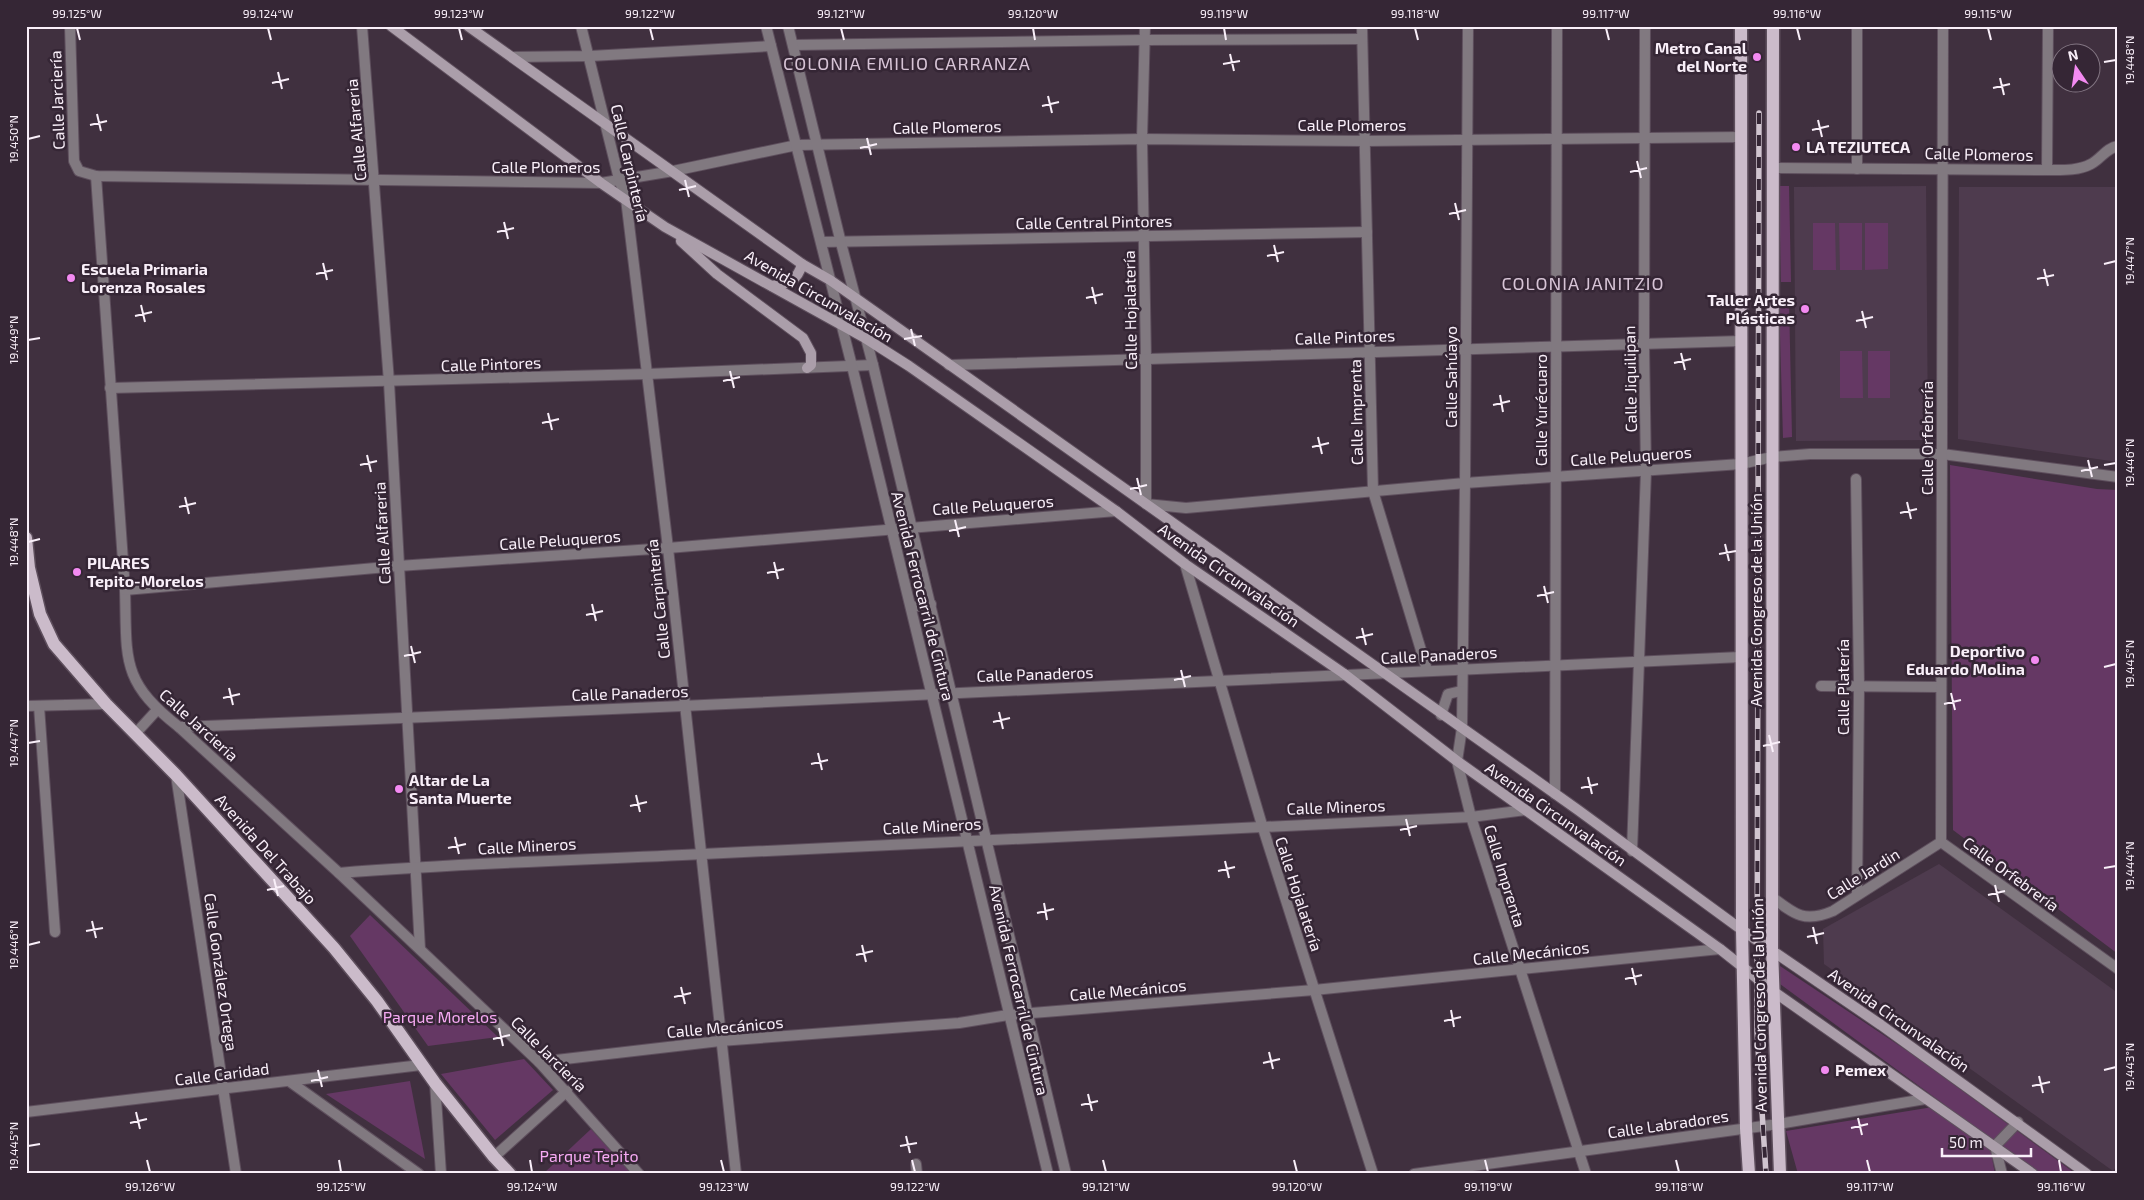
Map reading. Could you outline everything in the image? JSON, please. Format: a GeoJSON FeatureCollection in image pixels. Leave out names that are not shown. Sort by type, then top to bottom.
{"type":"FeatureCollection","features":[{"type":"Feature","properties":{"kind":"main road","name":"Avenida Circunvalación"},"geometry":{"type":"LineString","coordinates":[[392,26],[601,183],[626,198],[665,227],[865,338],[909,366],[1116,511],[1185,564],[1343,673],[1456,761],[1720,949],[1773,991],[2033,1174]]}},
{"type":"Feature","properties":{"kind":"main road","name":"Avenida Circunvalación"},"geometry":{"type":"LineString","coordinates":[[468,26],[606,122],[802,264],[830,280],[1441,715],[1462,728],[1742,930],[1772,949],[2018,1122],[2087,1174]]}},
{"type":"Feature","properties":{"kind":"main road","name":"Avenida Congreso de la Unión"},"geometry":{"type":"LineString","coordinates":[[1741,26],[1742,966],[1749,1174]]}},
{"type":"Feature","properties":{"kind":"main road","name":"Avenida Congreso de la Unión"},"geometry":{"type":"LineString","coordinates":[[1773,26],[1772,949],[1780,1174]]}},
{"type":"Feature","properties":{"kind":"main road"},"geometry":{"type":"LineString","coordinates":[[665,227],[717,274],[803,338],[811,353],[811,365],[808,368]]}},
{"type":"Feature","properties":{"kind":"main road"},"geometry":{"type":"LineString","coordinates":[[772,286],[791,281],[800,274],[802,264]]}},
{"type":"Feature","properties":{"kind":"main road","name":"Avenida Del Trabajo"},"geometry":{"type":"LineString","coordinates":[[26,538],[29,568],[43,622],[54,644],[106,704],[176,775],[334,948],[377,1001],[435,1083],[494,1157],[510,1174]]}},
{"type":"Feature","properties":{"kind":"street","name":"Calle Jarciería"},"geometry":{"type":"LineString","coordinates":[[70,26],[74,161],[79,171],[96,176],[125,590],[128,662],[139,688],[157,710],[180,727],[339,873],[539,1062],[567,1091],[639,1174]]}},
{"type":"Feature","properties":{"kind":"street","name":"Calle Alfareria"},"geometry":{"type":"LineString","coordinates":[[362,26],[389,382],[398,566],[409,717],[420,949]]}},
{"type":"Feature","properties":{"kind":"street","name":"Calle Carpintería"},"geometry":{"type":"LineString","coordinates":[[581,26],[590,56],[619,179],[626,198],[668,548],[720,1041],[736,1174]]}},
{"type":"Feature","properties":{"kind":"street","name":"Avenida Ferrocarril de Cintura"},"geometry":{"type":"LineString","coordinates":[[766,26],[842,325],[1048,1174]]}},
{"type":"Feature","properties":{"kind":"street","name":"Avenida Ferrocarril de Cintura"},"geometry":{"type":"LineString","coordinates":[[788,26],[912,526],[1066,1174]]}},
{"type":"Feature","properties":{"kind":"street","name":"Calle Hojalatería"},"geometry":{"type":"LineString","coordinates":[[1145,26],[1142,139],[1146,359],[1146,504]]}},
{"type":"Feature","properties":{"kind":"street","name":"Calle Imprenta"},"geometry":{"type":"LineString","coordinates":[[1362,26],[1373,491],[1427,670]]}},
{"type":"Feature","properties":{"kind":"street","name":"Calle Sahúayo"},"geometry":{"type":"LineString","coordinates":[[1462,728],[1468,26]]}},
{"type":"Feature","properties":{"kind":"street","name":"Calle Yurécuaro"},"geometry":{"type":"LineString","coordinates":[[1555,794],[1557,26]]}},
{"type":"Feature","properties":{"kind":"street","name":"Calle Jiquilipan"},"geometry":{"type":"LineString","coordinates":[[1632,851],[1641,661],[1646,471],[1644,344],[1645,26]]}},
{"type":"Feature","properties":{"kind":"street"},"geometry":{"type":"LineString","coordinates":[[1857,169],[1858,26]]}},
{"type":"Feature","properties":{"kind":"street","name":"Calle Orfebrería"},"geometry":{"type":"LineString","coordinates":[[1942,26],[1941,842],[2118,969]]}},
{"type":"Feature","properties":{"kind":"street"},"geometry":{"type":"LineString","coordinates":[[2048,26],[2048,170]]}},
{"type":"Feature","properties":{"kind":"street"},"geometry":{"type":"LineString","coordinates":[[793,45],[1144,40],[1362,40]]}},
{"type":"Feature","properties":{"kind":"street"},"geometry":{"type":"LineString","coordinates":[[512,57],[590,56],[771,46]]}},
{"type":"Feature","properties":{"kind":"street","name":"Calle Plomeros"},"geometry":{"type":"LineString","coordinates":[[96,176],[601,183],[674,171],[797,145],[816,144],[1142,139],[1365,141],[1742,137]]}},
{"type":"Feature","properties":{"kind":"street","name":"Calle Plomeros"},"geometry":{"type":"LineString","coordinates":[[1773,168],[2081,169],[2099,159],[2104,152],[2118,146]]}},
{"type":"Feature","properties":{"kind":"street","name":"Calle Central Pintores"},"geometry":{"type":"LineString","coordinates":[[821,242],[1367,232]]}},
{"type":"Feature","properties":{"kind":"street","name":"Calle Pintores"},"geometry":{"type":"LineString","coordinates":[[949,365],[1370,351],[1466,350],[1556,345],[1741,341]]}},
{"type":"Feature","properties":{"kind":"street","name":"Calle Pintores"},"geometry":{"type":"LineString","coordinates":[[110,388],[389,382],[873,365]]}},
{"type":"Feature","properties":{"kind":"street","name":"Calle Peluqueros"},"geometry":{"type":"LineString","coordinates":[[1146,504],[1186,508],[1465,483],[1741,464],[1772,457],[1810,454],[1942,454],[2118,477]]}},
{"type":"Feature","properties":{"kind":"street","name":"Calle Platería"},"geometry":{"type":"LineString","coordinates":[[1856,479],[1859,687],[1857,895]]}},
{"type":"Feature","properties":{"kind":"street","name":"Calle Peluqueros"},"geometry":{"type":"LineString","coordinates":[[125,590],[398,566],[668,548],[912,526],[1116,511]]}},
{"type":"Feature","properties":{"kind":"street","name":"Calle Hojalatería"},"geometry":{"type":"LineString","coordinates":[[1185,564],[1262,825],[1373,1174]]}},
{"type":"Feature","properties":{"kind":"street"},"geometry":{"type":"LineString","coordinates":[[911,608],[930,604]]}},
{"type":"Feature","properties":{"kind":"street","name":"Calle Panaderos"},"geometry":{"type":"LineString","coordinates":[[180,727],[684,706],[1218,681],[1343,673],[1382,673],[1741,657]]}},
{"type":"Feature","properties":{"kind":"street"},"geometry":{"type":"LineString","coordinates":[[1821,686],[1940,687]]}},
{"type":"Feature","properties":{"kind":"street"},"geometry":{"type":"LineString","coordinates":[[1441,715],[1448,694],[1461,691]]}},
{"type":"Feature","properties":{"kind":"street"},"geometry":{"type":"LineString","coordinates":[[26,706],[106,704]]}},
{"type":"Feature","properties":{"kind":"street"},"geometry":{"type":"LineString","coordinates":[[39,706],[55,932]]}},
{"type":"Feature","properties":{"kind":"street"},"geometry":{"type":"LineString","coordinates":[[136,733],[157,710]]}},
{"type":"Feature","properties":{"kind":"street","name":"Calle Imprenta"},"geometry":{"type":"LineString","coordinates":[[1462,728],[1456,761],[1471,817],[1518,969],[1586,1174]]}},
{"type":"Feature","properties":{"kind":"street","name":"Calle González Ortega"},"geometry":{"type":"LineString","coordinates":[[176,775],[236,1174]]}},
{"type":"Feature","properties":{"kind":"street","name":"Calle Mineros"},"geometry":{"type":"LineString","coordinates":[[339,873],[416,866],[700,854],[968,838],[1471,817],[1526,810]]}},
{"type":"Feature","properties":{"kind":"street","name":"Calle Jardin"},"geometry":{"type":"LineString","coordinates":[[1772,897],[1791,912],[1805,917],[1819,917],[1833,911],[1941,842]]}},
{"type":"Feature","properties":{"kind":"street"},"geometry":{"type":"LineString","coordinates":[[983,902],[1001,897]]}},
{"type":"Feature","properties":{"kind":"street","name":"Calle Mecánicos"},"geometry":{"type":"LineString","coordinates":[[539,1062],[720,1041],[959,1022],[1028,1013],[1314,990],[1720,949]]}},
{"type":"Feature","properties":{"kind":"street","name":"Calle Caridad"},"geometry":{"type":"LineString","coordinates":[[26,1112],[422,1065]]}},
{"type":"Feature","properties":{"kind":"street"},"geometry":{"type":"LineString","coordinates":[[289,1081],[419,1174]]}},
{"type":"Feature","properties":{"kind":"street"},"geometry":{"type":"LineString","coordinates":[[435,1083],[441,1174]]}},
{"type":"Feature","properties":{"kind":"street"},"geometry":{"type":"LineString","coordinates":[[494,1157],[567,1091]]}},
{"type":"Feature","properties":{"kind":"street","name":"Calle Labradores"},"geometry":{"type":"LineString","coordinates":[[1414,1174],[1778,1124],[1925,1099]]}},
{"type":"Feature","properties":{"kind":"street"},"geometry":{"type":"LineString","coordinates":[[2002,1174],[1995,1146],[2018,1122]]}},
{"type":"Feature","properties":{"kind":"street"},"geometry":{"type":"LineString","coordinates":[[1779,1157],[1785,1174]]}},
{"type":"Feature","properties":{"kind":"shaded area"},"geometry":{"type":"Polygon","coordinates":[[[1926,186],[1928,440],[1796,441],[1794,187],[1926,186]]]}},
{"type":"Feature","properties":{"kind":"shaded area"},"geometry":{"type":"Polygon","coordinates":[[[1959,187],[2115,187],[2118,462],[1958,439],[1959,187]]]}},
{"type":"Feature","properties":{"kind":"shaded area"},"geometry":{"type":"Polygon","coordinates":[[[1939,864],[2118,993],[2118,1164],[2113,1171],[1824,964],[1823,929],[1939,864]]]}},
{"type":"Feature","properties":{"kind":"green space"},"geometry":{"type":"Polygon","coordinates":[[[1779,186],[1789,186],[1791,282],[1781,282],[1779,186]]]}},
{"type":"Feature","properties":{"kind":"green space"},"geometry":{"type":"Polygon","coordinates":[[[1813,223],[1835,223],[1836,270],[1813,270],[1813,223]]]}},
{"type":"Feature","properties":{"kind":"green space"},"geometry":{"type":"Polygon","coordinates":[[[1839,223],[1862,223],[1862,270],[1840,270],[1839,223]]]}},
{"type":"Feature","properties":{"kind":"green space"},"geometry":{"type":"Polygon","coordinates":[[[1865,223],[1888,223],[1888,269],[1865,270],[1865,223]]]}},
{"type":"Feature","properties":{"kind":"green space"},"geometry":{"type":"Polygon","coordinates":[[[1779,301],[1789,301],[1792,437],[1783,438],[1779,301]]]}},
{"type":"Feature","properties":{"kind":"green space"},"geometry":{"type":"Polygon","coordinates":[[[1840,351],[1862,351],[1863,398],[1840,398],[1840,351]]]}},
{"type":"Feature","properties":{"kind":"green space"},"geometry":{"type":"Polygon","coordinates":[[[1868,351],[1890,351],[1890,398],[1868,398],[1868,351]]]}},
{"type":"Feature","properties":{"kind":"green space","name":"Deportivo Eduardo Molina"},"geometry":{"type":"Polygon","coordinates":[[[1950,465],[2097,489],[2118,490],[2118,954],[1953,830],[1950,465]]]}},
{"type":"Feature","properties":{"kind":"green space","name":"Parque Morelos"},"geometry":{"type":"Polygon","coordinates":[[[370,915],[498,1037],[428,1046],[350,936],[370,915]]]}},
{"type":"Feature","properties":{"kind":"green space"},"geometry":{"type":"Polygon","coordinates":[[[1780,966],[1912,1054],[2076,1174],[2037,1174],[1989,1142],[1995,1174],[1798,1174],[1786,1131],[1945,1105],[1780,984],[1780,966]]]}},
{"type":"Feature","properties":{"kind":"green space","name":"Parque Morelos"},"geometry":{"type":"Polygon","coordinates":[[[524,1059],[553,1090],[495,1140],[441,1074],[524,1059]]]}},
{"type":"Feature","properties":{"kind":"green space"},"geometry":{"type":"Polygon","coordinates":[[[410,1081],[425,1159],[326,1094],[410,1081]]]}},
{"type":"Feature","properties":{"kind":"green space","name":"Parque Tepito"},"geometry":{"type":"Polygon","coordinates":[[[591,1129],[629,1171],[625,1174],[543,1174],[591,1129]]]}},
{"type":"Feature","properties":{"kind":"railway"},"geometry":{"type":"LineString","coordinates":[[1759,113],[1757,1032],[1766,1174]]}},
{"type":"Feature","properties":{"kind":"place","name":"Metro Canal del Norte"},"geometry":{"type":"Point","coordinates":[1757,57]}},
{"type":"Feature","properties":{"kind":"place","name":"LA TEZIUTECA"},"geometry":{"type":"Point","coordinates":[1796,147]}},
{"type":"Feature","properties":{"kind":"place","name":"Escuela Primaria Lorenza Rosales"},"geometry":{"type":"Point","coordinates":[71,278]}},
{"type":"Feature","properties":{"kind":"place","name":"Taller Artes Plásticas"},"geometry":{"type":"Point","coordinates":[1805,309]}},
{"type":"Feature","properties":{"kind":"place","name":"PILARES Tepito-Morelos"},"geometry":{"type":"Point","coordinates":[77,572]}},
{"type":"Feature","properties":{"kind":"place","name":"Deportivo Eduardo Molina"},"geometry":{"type":"Point","coordinates":[2035,660]}},
{"type":"Feature","properties":{"kind":"place","name":"Altar de La Santa Muerte"},"geometry":{"type":"Point","coordinates":[399,789]}},
{"type":"Feature","properties":{"kind":"place","name":"Pemex"},"geometry":{"type":"Point","coordinates":[1825,1070]}},
{"type":"Feature","properties":{"kind":"district","name":"COLONIA EMILIO CARRANZA"},"geometry":{"type":"Point","coordinates":[907,64]}},
{"type":"Feature","properties":{"kind":"district","name":"COLONIA JANITZIO"},"geometry":{"type":"Point","coordinates":[1583,284]}}]}
